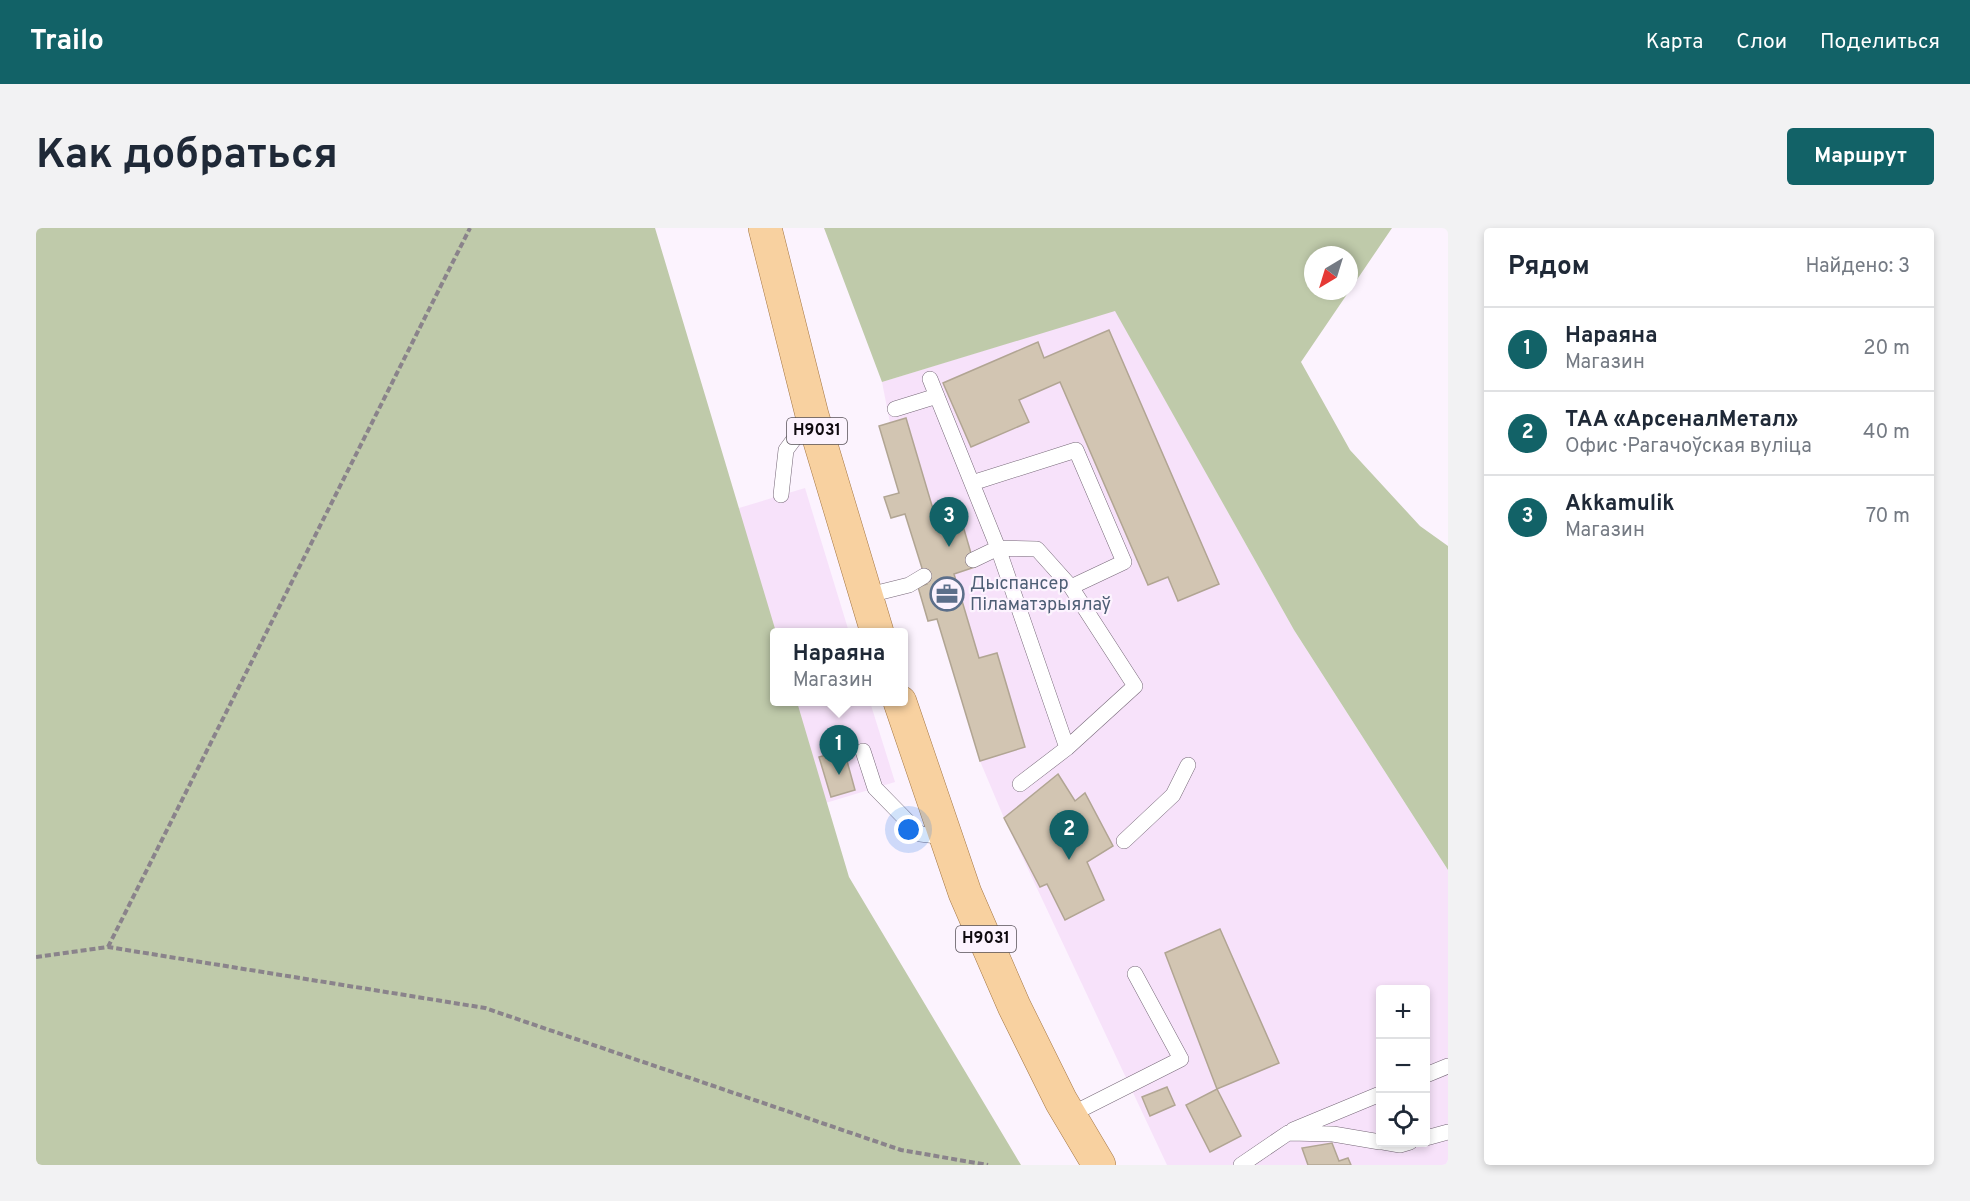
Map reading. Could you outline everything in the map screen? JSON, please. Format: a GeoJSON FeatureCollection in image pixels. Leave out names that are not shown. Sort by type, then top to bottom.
{"type":"FeatureCollection","features":[{"type":"Feature","properties":{"kind":"main road","name":"Н9031"},"geometry":{"type":"LineString","coordinates":[[765,228],[812,415],[875,628]]}},
{"type":"Feature","properties":{"kind":"main road","name":"Н9031"},"geometry":{"type":"LineString","coordinates":[[901,706],[965,892],[1014,1006],[1070,1115],[1099,1165]]}},
{"type":"Feature","properties":{"kind":"lane"},"geometry":{"type":"LineString","coordinates":[[930,380],[998,548],[1067,748]]}},
{"type":"Feature","properties":{"kind":"lane"},"geometry":{"type":"LineString","coordinates":[[895,409],[937,396]]}},
{"type":"Feature","properties":{"kind":"lane"},"geometry":{"type":"LineString","coordinates":[[781,495],[786,450],[812,415]]}},
{"type":"Feature","properties":{"kind":"lane"},"geometry":{"type":"LineString","coordinates":[[972,483],[1076,450],[1124,562],[1071,587]]}},
{"type":"Feature","properties":{"kind":"lane"},"geometry":{"type":"LineString","coordinates":[[973,560],[998,548],[1036,549],[1071,587],[1135,686],[1067,748],[1020,784]]}},
{"type":"Feature","properties":{"kind":"lane"},"geometry":{"type":"LineString","coordinates":[[865,596],[909,585],[924,576]]}},
{"type":"Feature","properties":{"kind":"lane"},"geometry":{"type":"LineString","coordinates":[[863,751],[875,788],[920,834],[946,837]]}},
{"type":"Feature","properties":{"kind":"lane"},"geometry":{"type":"LineString","coordinates":[[1124,841],[1173,795],[1188,765]]}},
{"type":"Feature","properties":{"kind":"lane"},"geometry":{"type":"LineString","coordinates":[[1070,1115],[1181,1059],[1135,974]]}},
{"type":"Feature","properties":{"kind":"lane"},"geometry":{"type":"LineString","coordinates":[[1430,1073],[1448,1066]]}},
{"type":"Feature","properties":{"kind":"lane"},"geometry":{"type":"LineString","coordinates":[[1241,1165],[1288,1133],[1376,1096]]}},
{"type":"Feature","properties":{"kind":"lane"},"geometry":{"type":"LineString","coordinates":[[1430,1137],[1448,1132]]}},
{"type":"Feature","properties":{"kind":"lane"},"geometry":{"type":"LineString","coordinates":[[1288,1133],[1333,1134],[1376,1141]]}},
{"type":"Feature","properties":{"kind":"path"},"geometry":{"type":"LineString","coordinates":[[108,947],[470,228]]}},
{"type":"Feature","properties":{"kind":"path"},"geometry":{"type":"LineString","coordinates":[[36,957],[108,947],[485,1008],[901,1150],[987,1165]]}},
{"type":"Feature","properties":{"kind":"shaded area"},"geometry":{"type":"Polygon","coordinates":[[[1115,310],[1294,630],[1448,870],[1448,1165],[1167,1165],[1004,818],[980,761],[937,619],[928,621],[918,587],[927,584],[879,426],[890,423],[882,382],[1115,310]]]}},
{"type":"Feature","properties":{"kind":"shaded area"},"geometry":{"type":"Polygon","coordinates":[[[805,488],[848,628],[773,628],[729,511],[805,488]]]}},
{"type":"Feature","properties":{"kind":"shaded area"},"geometry":{"type":"Polygon","coordinates":[[[788,706],[871,706],[895,782],[819,805],[788,706]]]}},
{"type":"Feature","properties":{"kind":"green space"},"geometry":{"type":"Polygon","coordinates":[[[36,228],[655,228],[775,628],[770,628],[770,706],[798,706],[849,877],[1021,1165],[36,1165],[36,228]]]}},
{"type":"Feature","properties":{"kind":"green space"},"geometry":{"type":"Polygon","coordinates":[[[824,228],[1392,228],[1358,278],[1358,246],[1304,246],[1304,300],[1343,300],[1301,362],[1350,450],[1420,526],[1448,546],[1448,870],[1294,630],[1115,311],[882,382],[824,228]]]}},
{"type":"Feature","properties":{"kind":"building"},"geometry":{"type":"Polygon","coordinates":[[[1109,330],[1219,584],[1178,601],[1168,577],[1148,585],[1060,382],[1019,400],[1029,422],[971,447],[943,383],[1038,342],[1044,358],[1109,330]]]}},
{"type":"Feature","properties":{"kind":"building"},"geometry":{"type":"Polygon","coordinates":[[[906,418],[938,526],[961,519],[975,567],[954,574],[979,658],[997,653],[1025,747],[980,761],[937,619],[928,621],[918,587],[927,584],[905,514],[891,518],[884,497],[899,493],[879,426],[906,418]]]}},
{"type":"Feature","properties":{"kind":"building"},"geometry":{"type":"Polygon","coordinates":[[[844,750],[855,790],[831,797],[819,757],[844,750]]]}},
{"type":"Feature","properties":{"kind":"building"},"geometry":{"type":"Polygon","coordinates":[[[1058,774],[1075,801],[1085,793],[1113,846],[1087,862],[1104,900],[1065,920],[1047,884],[1040,887],[1004,818],[1058,774]]]}},
{"type":"Feature","properties":{"kind":"building"},"geometry":{"type":"Polygon","coordinates":[[[1220,929],[1279,1063],[1217,1089],[1165,953],[1220,929]]]}},
{"type":"Feature","properties":{"kind":"building"},"geometry":{"type":"Polygon","coordinates":[[[1167,1087],[1175,1105],[1150,1116],[1142,1097],[1167,1087]]]}},
{"type":"Feature","properties":{"kind":"building"},"geometry":{"type":"Polygon","coordinates":[[[1217,1089],[1241,1136],[1210,1152],[1186,1105],[1217,1089]]]}},
{"type":"Feature","properties":{"kind":"building"},"geometry":{"type":"Polygon","coordinates":[[[1332,1143],[1339,1161],[1348,1158],[1351,1165],[1308,1165],[1302,1148],[1332,1143]]]}},
{"type":"Feature","properties":{"kind":"place","name":"Akkamulik"},"geometry":{"type":"Point","coordinates":[949,547]}},
{"type":"Feature","properties":{"kind":"place","name":"Дыспансер Піламатэрыялаў"},"geometry":{"type":"Point","coordinates":[947,594]}},
{"type":"Feature","properties":{"kind":"place","name":"Нараяна"},"geometry":{"type":"Point","coordinates":[839,775]}},
{"type":"Feature","properties":{"kind":"place","name":"ТАА «АрсеналМетал»"},"geometry":{"type":"Point","coordinates":[1069,860]}}]}
